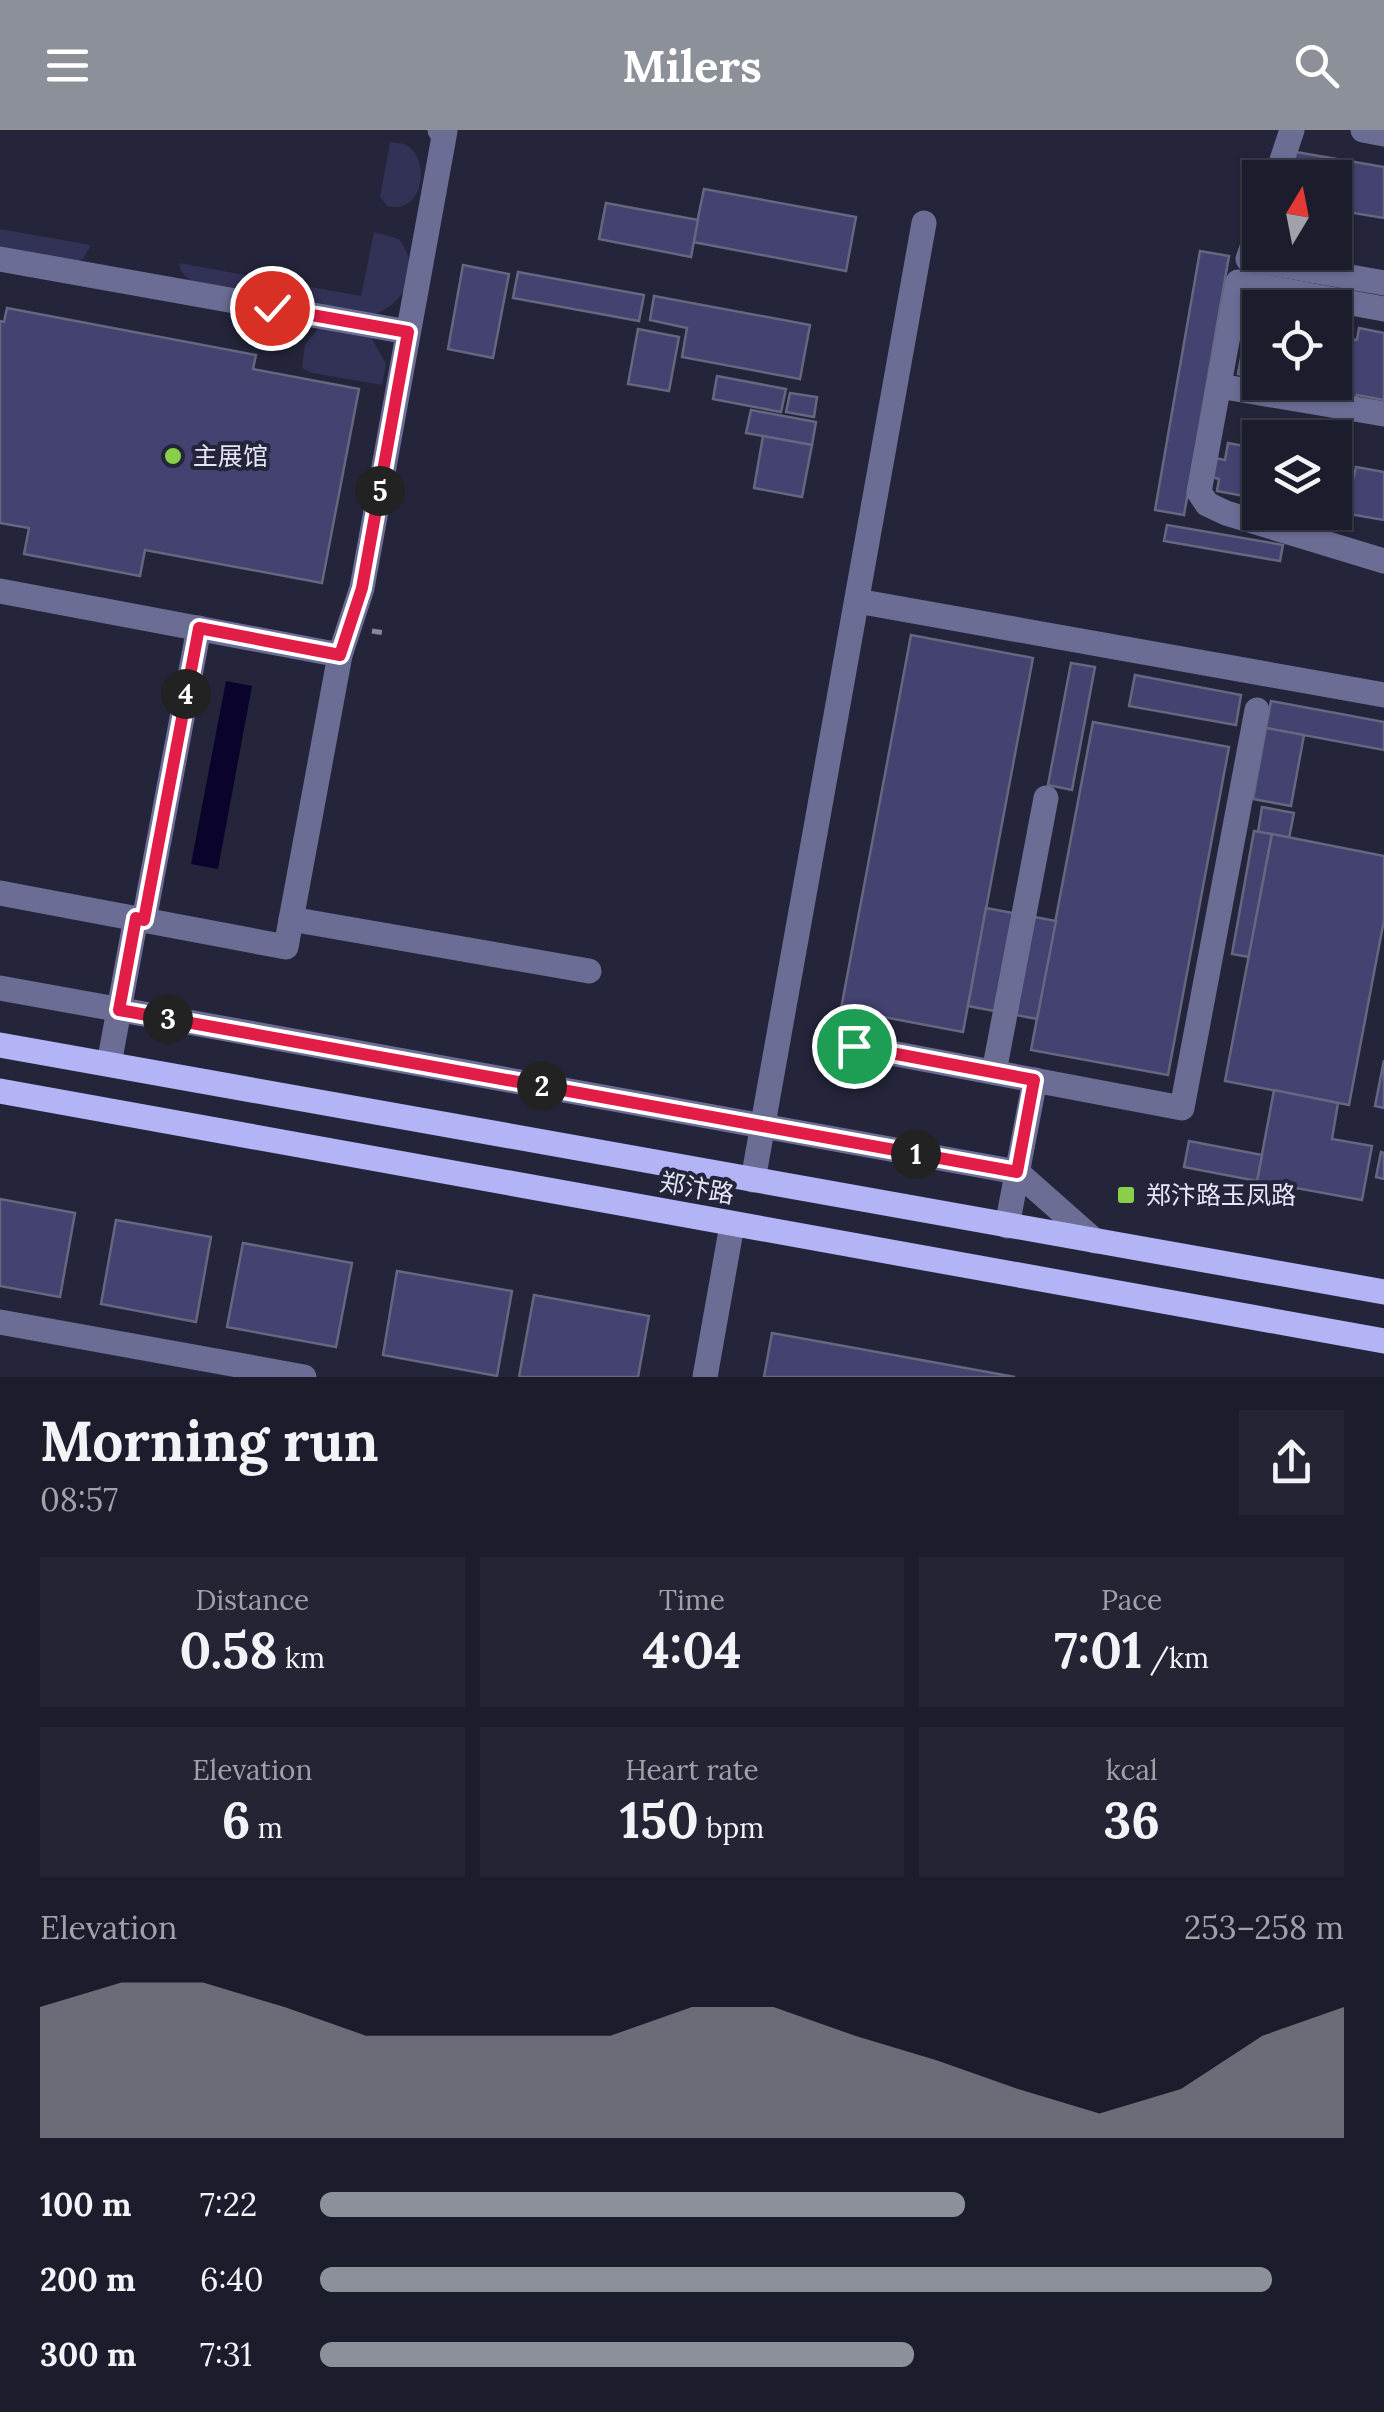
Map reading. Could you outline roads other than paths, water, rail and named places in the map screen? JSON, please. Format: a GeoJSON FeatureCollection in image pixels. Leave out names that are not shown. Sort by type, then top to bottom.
{"type":"FeatureCollection","features":[{"type":"Feature","properties":{"kind":"main road","name":"郑汴路"},"geometry":{"type":"LineString","coordinates":[[0,1044],[1384,1292]]}},
{"type":"Feature","properties":{"kind":"main road","name":"郑汴路"},"geometry":{"type":"LineString","coordinates":[[0,1092],[1384,1341]]}},
{"type":"Feature","properties":{"kind":"street"},"geometry":{"type":"LineString","coordinates":[[0,893],[286,946],[340,655],[362,588],[445,131],[440,130]]}},
{"type":"Feature","properties":{"kind":"street"},"geometry":{"type":"LineString","coordinates":[[1282,160],[1292,130]]}},
{"type":"Feature","properties":{"kind":"street"},"geometry":{"type":"LineString","coordinates":[[1363,130],[1384,134]]}},
{"type":"Feature","properties":{"kind":"street"},"geometry":{"type":"LineString","coordinates":[[753,1180],[924,223]]}},
{"type":"Feature","properties":{"kind":"street"},"geometry":{"type":"LineString","coordinates":[[0,258],[408,332]]}},
{"type":"Feature","properties":{"kind":"street"},"geometry":{"type":"LineString","coordinates":[[1313,270],[1384,282]]}},
{"type":"Feature","properties":{"kind":"street"},"geometry":{"type":"LineString","coordinates":[[1384,309],[1238,282],[1199,492],[1208,504],[1226,513],[1384,561]]}},
{"type":"Feature","properties":{"kind":"street"},"geometry":{"type":"LineString","coordinates":[[1219,386],[1384,414]]}},
{"type":"Feature","properties":{"kind":"street"},"geometry":{"type":"LineString","coordinates":[[0,591],[340,655]]}},
{"type":"Feature","properties":{"kind":"street"},"geometry":{"type":"LineString","coordinates":[[857,601],[1384,695]]}},
{"type":"Feature","properties":{"kind":"street"},"geometry":{"type":"LineString","coordinates":[[109,1064],[199,628]]}},
{"type":"Feature","properties":{"kind":"street"},"geometry":{"type":"LineString","coordinates":[[854,1046],[1182,1108],[1257,710]]}},
{"type":"Feature","properties":{"kind":"street"},"geometry":{"type":"LineString","coordinates":[[994,1072],[1046,798]]}},
{"type":"Feature","properties":{"kind":"street"},"geometry":{"type":"LineString","coordinates":[[291,919],[589,971]]}},
{"type":"Feature","properties":{"kind":"street"},"geometry":{"type":"LineString","coordinates":[[0,988],[1017,1172],[1095,1241]]}},
{"type":"Feature","properties":{"kind":"street"},"geometry":{"type":"LineString","coordinates":[[1007,1226],[1034,1080]]}},
{"type":"Feature","properties":{"kind":"street"},"geometry":{"type":"LineString","coordinates":[[705,1377],[732,1225]]}},
{"type":"Feature","properties":{"kind":"street"},"geometry":{"type":"LineString","coordinates":[[0,1322],[210,1369],[304,1377]]}},
{"type":"Feature","properties":{"kind":"place","name":"主展馆"},"geometry":{"type":"Point","coordinates":[173,456]}},
{"type":"Feature","properties":{"kind":"place","name":"郑汴路玉凤路"},"geometry":{"type":"Point","coordinates":[1126,1195]}}]}
